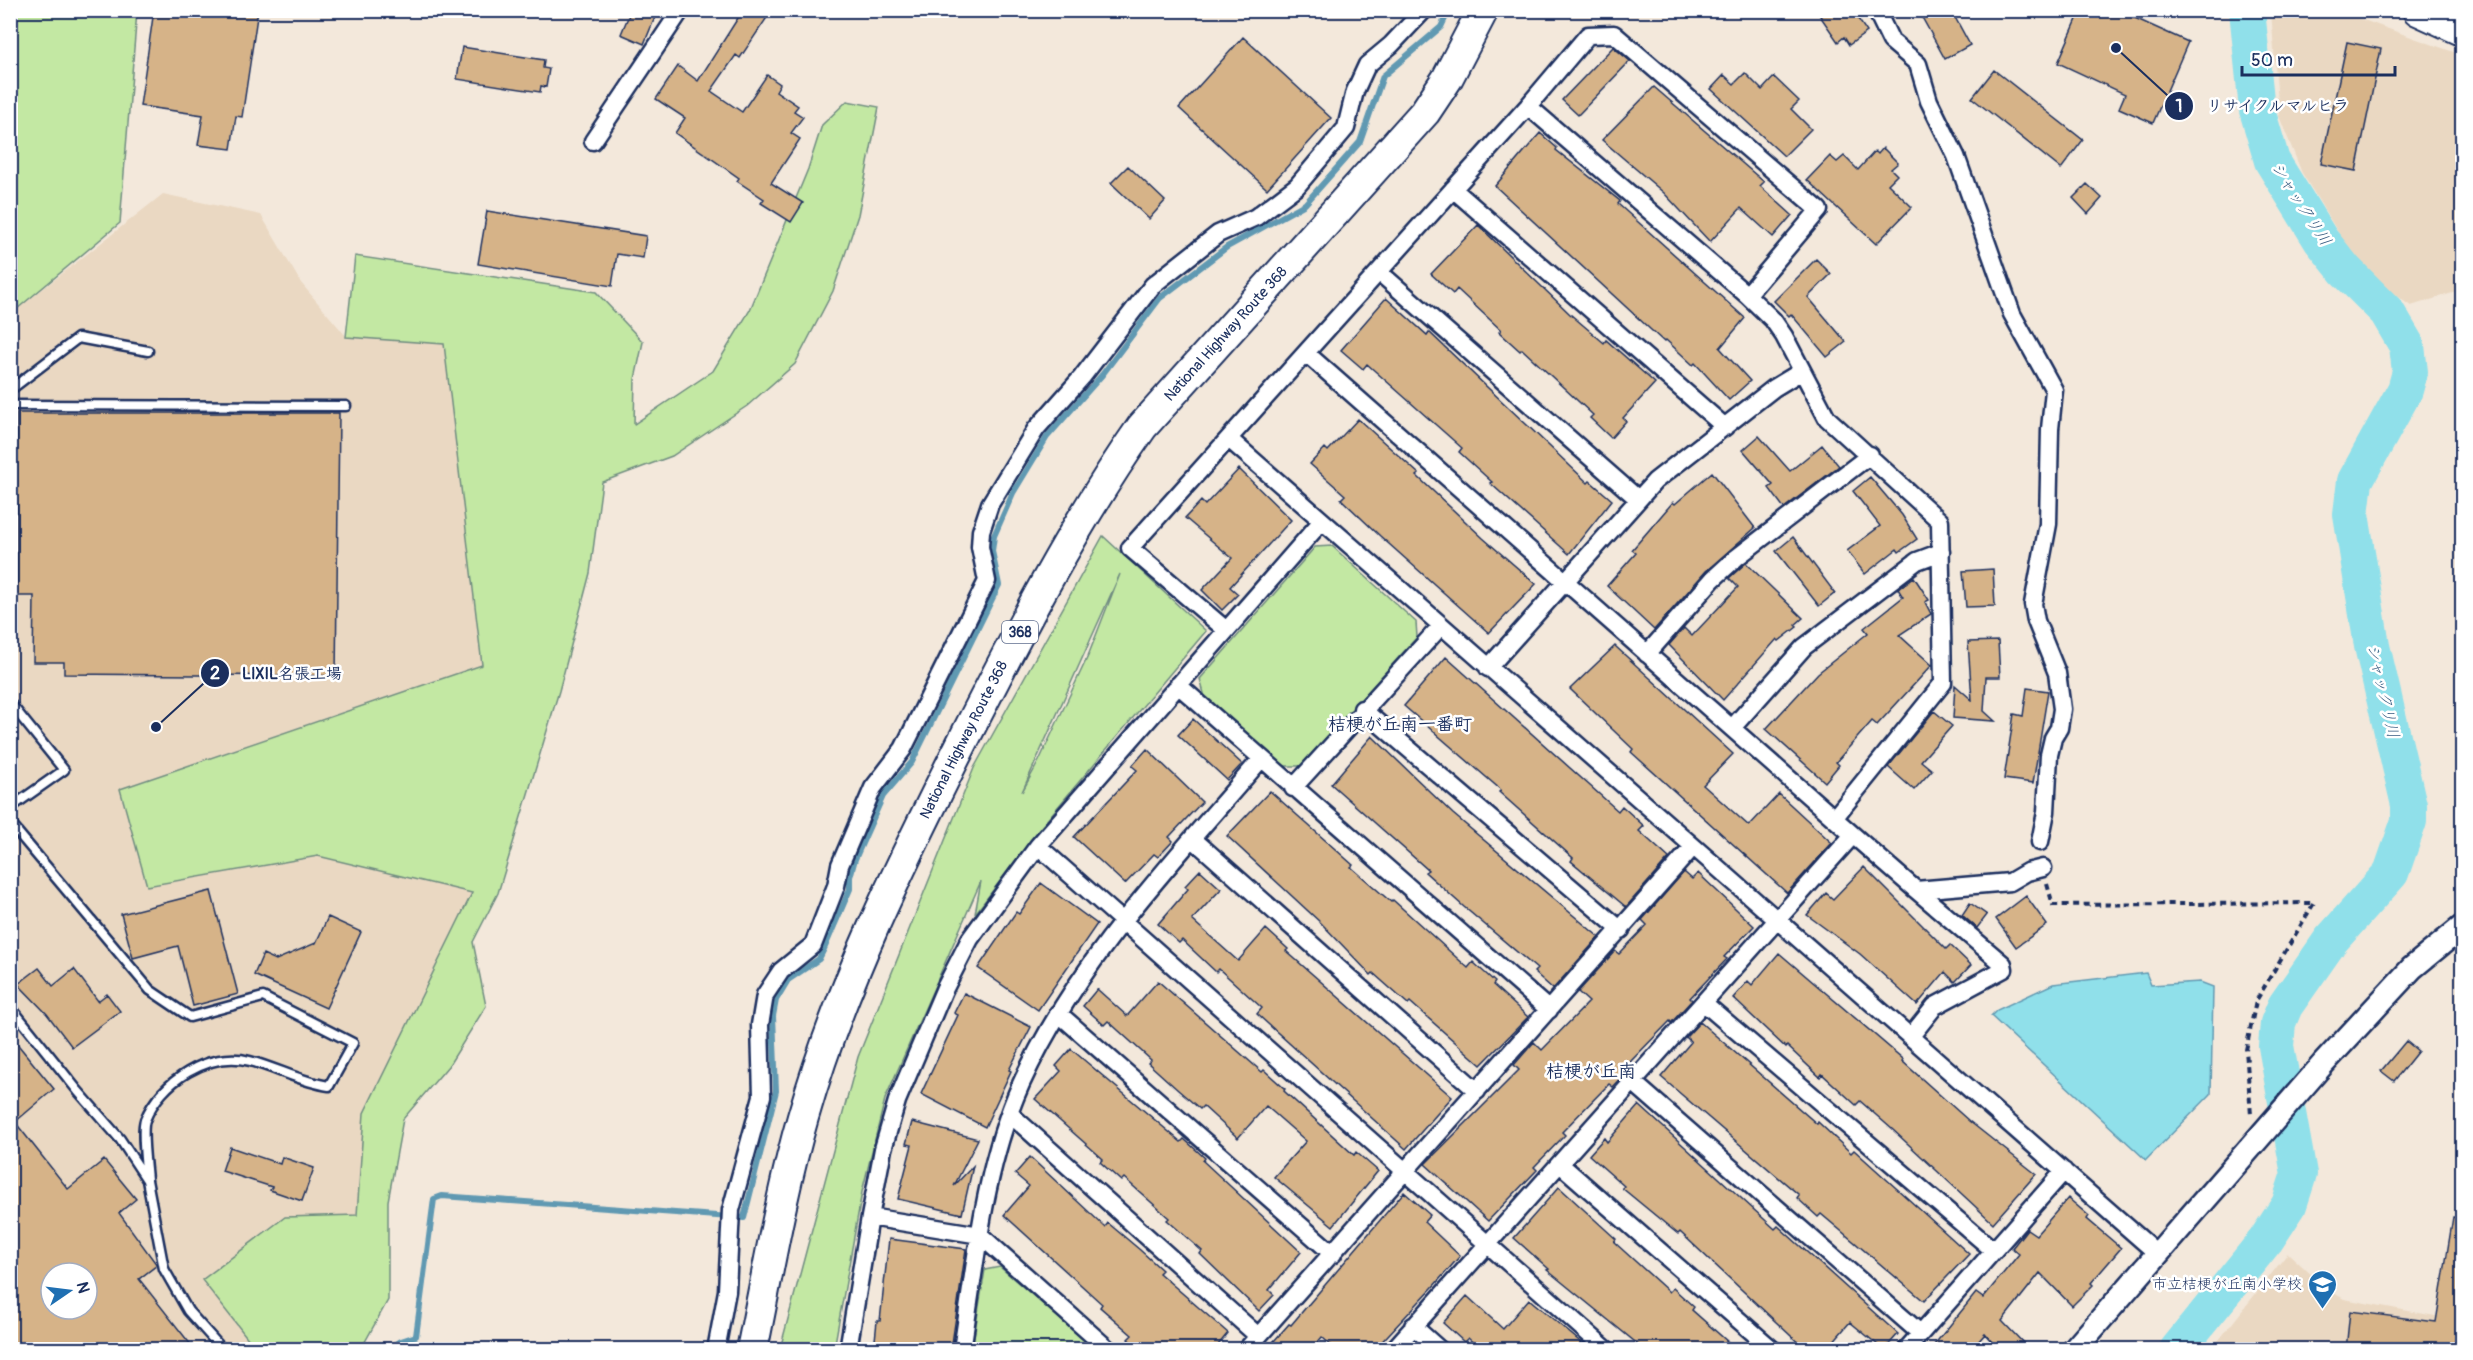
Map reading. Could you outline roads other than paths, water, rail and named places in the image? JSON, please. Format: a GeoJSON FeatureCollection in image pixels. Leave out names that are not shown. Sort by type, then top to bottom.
{"type":"FeatureCollection","features":[{"type":"Feature","properties":{"kind":"highway"},"geometry":{"type":"LineString","coordinates":[[2418,10],[2463,30]]}},
{"type":"Feature","properties":{"kind":"highway","name":"National Highway Route 368"},"geometry":{"type":"LineString","coordinates":[[752,1350],[775,1227],[803,1116],[861,954],[908,849],[1061,557],[1104,482],[1142,427],[1425,112],[1447,79],[1481,15]]}},
{"type":"Feature","properties":{"kind":"street"},"geometry":{"type":"LineString","coordinates":[[593,141],[681,10]]}},
{"type":"Feature","properties":{"kind":"street"},"geometry":{"type":"LineString","coordinates":[[716,1350],[727,1291],[731,1210],[762,1096],[760,1025],[765,995],[781,971],[813,945],[836,886],[840,865],[873,788],[903,749],[987,581],[980,547],[981,531],[990,504],[1036,429],[1082,377],[1153,285],[1218,234],[1256,217],[1297,186],[1346,128],[1355,91],[1367,64],[1391,45],[1424,10]]}},
{"type":"Feature","properties":{"kind":"street"},"geometry":{"type":"LineString","coordinates":[[1876,10],[1891,41],[1918,64],[1929,101],[1956,156],[2012,314],[2054,390],[2050,429],[2048,524],[2033,604],[2036,621],[2056,673],[2062,710],[2059,728],[2053,738],[2049,755],[2046,812],[2040,842]]}},
{"type":"Feature","properties":{"kind":"street"},"geometry":{"type":"LineString","coordinates":[[1225,629],[1130,548],[1528,106],[1588,35],[1614,34],[1819,210],[1747,295]]}},
{"type":"Feature","properties":{"kind":"street"},"geometry":{"type":"LineString","coordinates":[[1528,106],[1773,320],[1793,351],[1827,418],[1940,520],[1943,683],[1835,817]]}},
{"type":"Feature","properties":{"kind":"street"},"geometry":{"type":"LineString","coordinates":[[1453,189],[1725,427]]}},
{"type":"Feature","properties":{"kind":"street"},"geometry":{"type":"LineString","coordinates":[[1379,272],[1638,499]]}},
{"type":"Feature","properties":{"kind":"street"},"geometry":{"type":"LineString","coordinates":[[1306,353],[1731,729],[2003,964],[2004,969],[1935,1006],[1911,1036]]}},
{"type":"Feature","properties":{"kind":"street"},"geometry":{"type":"LineString","coordinates":[[1488,668],[1563,581],[1638,499],[1674,464],[1774,388],[1802,371]]}},
{"type":"Feature","properties":{"kind":"street"},"geometry":{"type":"LineString","coordinates":[[1229,439],[1776,921],[2159,1254]]}},
{"type":"Feature","properties":{"kind":"street"},"geometry":{"type":"LineString","coordinates":[[1647,654],[1713,579],[1736,558],[1870,455]]}},
{"type":"Feature","properties":{"kind":"street"},"geometry":{"type":"LineString","coordinates":[[848,1350],[883,1149],[897,1101],[944,990],[970,939],[1038,846],[1225,629],[1321,522]]}},
{"type":"Feature","properties":{"kind":"street"},"geometry":{"type":"LineString","coordinates":[[1731,729],[1804,646],[1917,561],[1941,552]]}},
{"type":"Feature","properties":{"kind":"street"},"geometry":{"type":"LineString","coordinates":[[1293,788],[1362,709],[1441,626]]}},
{"type":"Feature","properties":{"kind":"street"},"geometry":{"type":"LineString","coordinates":[[1178,685],[1549,1010]]}},
{"type":"Feature","properties":{"kind":"street"},"geometry":{"type":"LineString","coordinates":[[1362,709],[1621,930]]}},
{"type":"Feature","properties":{"kind":"street"},"geometry":{"type":"LineString","coordinates":[[962,1350],[993,1170],[1021,1084],[1069,993],[1121,921],[1261,759]]}},
{"type":"Feature","properties":{"kind":"street"},"geometry":{"type":"LineString","coordinates":[[1393,1350],[1634,1083],[1853,835]]}},
{"type":"Feature","properties":{"kind":"street"},"geometry":{"type":"LineString","coordinates":[[1193,839],[1477,1091]]}},
{"type":"Feature","properties":{"kind":"street"},"geometry":{"type":"LineString","coordinates":[[1038,846],[1607,1350]]}},
{"type":"Feature","properties":{"kind":"street"},"geometry":{"type":"LineString","coordinates":[[1246,1350],[1693,847]]}},
{"type":"Feature","properties":{"kind":"street"},"geometry":{"type":"LineString","coordinates":[[1917,890],[2010,882],[2027,872],[2043,868]]}},
{"type":"Feature","properties":{"kind":"street"},"geometry":{"type":"LineString","coordinates":[[2074,1350],[2260,1134],[2412,968],[2463,927]]}},
{"type":"Feature","properties":{"kind":"street"},"geometry":{"type":"LineString","coordinates":[[1704,1003],[1993,1250]]}},
{"type":"Feature","properties":{"kind":"street"},"geometry":{"type":"LineString","coordinates":[[1058,1013],[1332,1254]]}},
{"type":"Feature","properties":{"kind":"street"},"geometry":{"type":"LineString","coordinates":[[1634,1083],[1920,1333]]}},
{"type":"Feature","properties":{"kind":"street"},"geometry":{"type":"LineString","coordinates":[[1010,1114],[1258,1336]]}},
{"type":"Feature","properties":{"kind":"street"},"geometry":{"type":"LineString","coordinates":[[1560,1164],[1773,1350]]}},
{"type":"Feature","properties":{"kind":"street"},"geometry":{"type":"LineString","coordinates":[[1906,1350],[2064,1171]]}},
{"type":"Feature","properties":{"kind":"street"},"geometry":{"type":"LineString","coordinates":[[870,1217],[980,1235],[1108,1349]]}},
{"type":"Feature","properties":{"kind":"street"},"geometry":{"type":"LineString","coordinates":[[1413,1326],[1440,1350]]}},
{"type":"Feature","properties":{"kind":"lane"},"geometry":{"type":"LineString","coordinates":[[10,390],[78,338],[148,351]]}},
{"type":"Feature","properties":{"kind":"lane"},"geometry":{"type":"LineString","coordinates":[[10,405],[346,406]]}},
{"type":"Feature","properties":{"kind":"lane"},"geometry":{"type":"LineString","coordinates":[[10,704],[64,770],[10,808]]}},
{"type":"Feature","properties":{"kind":"lane"},"geometry":{"type":"LineString","coordinates":[[10,823],[150,990],[190,1017],[263,997],[354,1043],[329,1086],[307,1083],[248,1060],[216,1060],[179,1077],[157,1098],[144,1122],[147,1180],[164,1269],[188,1311],[222,1350]]}},
{"type":"Feature","properties":{"kind":"lane"},"geometry":{"type":"LineString","coordinates":[[10,1006],[120,1139],[147,1180]]}},
{"type":"Feature","properties":{"kind":"water"},"geometry":{"type":"Polygon","coordinates":[[[2146,973],[2151,985],[2200,982],[2213,987],[2211,1094],[2146,1160],[1991,1016],[1997,1010],[2053,984],[2146,973]]]}},
{"type":"Feature","properties":{"kind":"waterway"},"geometry":{"type":"LineString","coordinates":[[388,1350],[401,1341],[416,1336],[434,1199],[442,1196],[744,1218],[776,1091],[773,1016],[776,1000],[788,980],[819,959],[850,889],[850,877],[855,859],[883,796],[912,762],[999,585],[992,551],[994,536],[1013,493],[1047,437],[1102,375],[1160,298],[1227,247],[1305,204],[1360,142],[1383,76],[1441,27],[1449,10]]}},
{"type":"Feature","properties":{"kind":"waterway","name":"シャックリ川"},"geometry":{"type":"LineString","coordinates":[[2177,1350],[2266,1240],[2289,1205],[2299,1174],[2276,1046],[2278,1023],[2285,1006],[2331,940],[2391,873],[2409,821],[2409,805],[2372,646],[2351,514],[2355,481],[2405,390],[2410,372],[2407,346],[2387,312],[2345,270],[2321,240],[2272,161],[2257,110],[2247,10]]}},
{"type":"Feature","properties":{"kind":"place","name":"リサイクルマルヒラ"},"geometry":{"type":"Point","coordinates":[2116,48]}},
{"type":"Feature","properties":{"kind":"place","name":"LIXIL名張工場"},"geometry":{"type":"Point","coordinates":[156,727]}},
{"type":"Feature","properties":{"kind":"place","name":"市立桔梗が丘南小学校"},"geometry":{"type":"Point","coordinates":[2323,1310]}},
{"type":"Feature","properties":{"kind":"district","name":"桔梗が丘南一番町"},"geometry":{"type":"Point","coordinates":[1400,724]}},
{"type":"Feature","properties":{"kind":"district","name":"桔梗が丘南"},"geometry":{"type":"Point","coordinates":[1591,1071]}}]}
